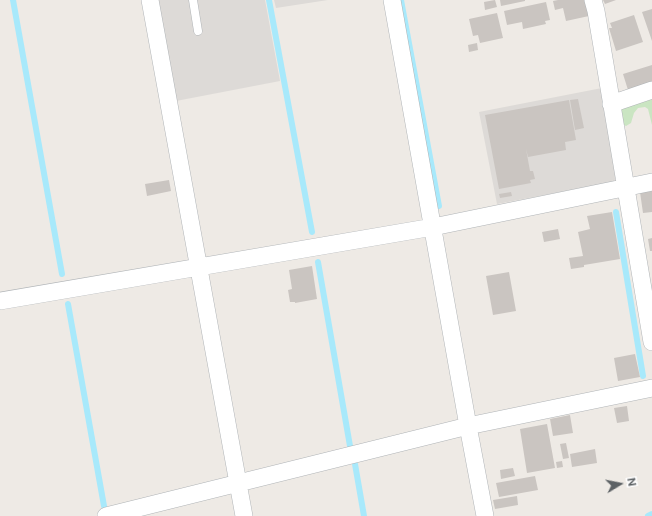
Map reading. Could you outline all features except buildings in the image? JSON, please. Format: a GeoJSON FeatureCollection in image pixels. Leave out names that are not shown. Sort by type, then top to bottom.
{"type":"FeatureCollection","features":[{"type":"Feature","properties":{"kind":"street"},"geometry":{"type":"LineString","coordinates":[[150,0],[244,516]]}},
{"type":"Feature","properties":{"kind":"street"},"geometry":{"type":"LineString","coordinates":[[392,0],[485,516]]}},
{"type":"Feature","properties":{"kind":"street"},"geometry":{"type":"LineString","coordinates":[[593,0],[625,187],[645,259],[652,342]]}},
{"type":"Feature","properties":{"kind":"street"},"geometry":{"type":"LineString","coordinates":[[611,104],[652,90]]}},
{"type":"Feature","properties":{"kind":"street"},"geometry":{"type":"LineString","coordinates":[[0,301],[433,227],[652,182]]}},
{"type":"Feature","properties":{"kind":"street"},"geometry":{"type":"LineString","coordinates":[[106,516],[468,426],[652,388]]}},
{"type":"Feature","properties":{"kind":"lane"},"geometry":{"type":"LineString","coordinates":[[193,0],[198,31]]}},
{"type":"Feature","properties":{"kind":"shaded area"},"geometry":{"type":"Polygon","coordinates":[[[158,0],[265,0],[280,81],[176,101],[158,0]]]}},
{"type":"Feature","properties":{"kind":"shaded area"},"geometry":{"type":"Polygon","coordinates":[[[274,0],[328,0],[276,8],[274,0]]]}},
{"type":"Feature","properties":{"kind":"shaded area"},"geometry":{"type":"Polygon","coordinates":[[[602,88],[617,177],[613,182],[497,204],[479,112],[602,88]]]}},
{"type":"Feature","properties":{"kind":"green space"},"geometry":{"type":"Polygon","coordinates":[[[652,96],[652,125],[648,109],[645,107],[638,108],[634,113],[631,123],[626,126],[621,123],[618,109],[652,96]]]}},
{"type":"Feature","properties":{"kind":"waterway"},"geometry":{"type":"LineString","coordinates":[[13,0],[62,274]]}},
{"type":"Feature","properties":{"kind":"waterway"},"geometry":{"type":"LineString","coordinates":[[269,0],[312,232]]}},
{"type":"Feature","properties":{"kind":"waterway"},"geometry":{"type":"LineString","coordinates":[[401,0],[439,206]]}},
{"type":"Feature","properties":{"kind":"waterway"},"geometry":{"type":"LineString","coordinates":[[616,212],[643,376]]}},
{"type":"Feature","properties":{"kind":"waterway"},"geometry":{"type":"LineString","coordinates":[[318,262],[350,446]]}},
{"type":"Feature","properties":{"kind":"waterway"},"geometry":{"type":"LineString","coordinates":[[68,304],[104,506]]}},
{"type":"Feature","properties":{"kind":"waterway"},"geometry":{"type":"LineString","coordinates":[[355,464],[364,516]]}},
{"type":"Feature","properties":{"kind":"waterway"},"geometry":{"type":"LineString","coordinates":[[648,516],[652,514]]}}]}
